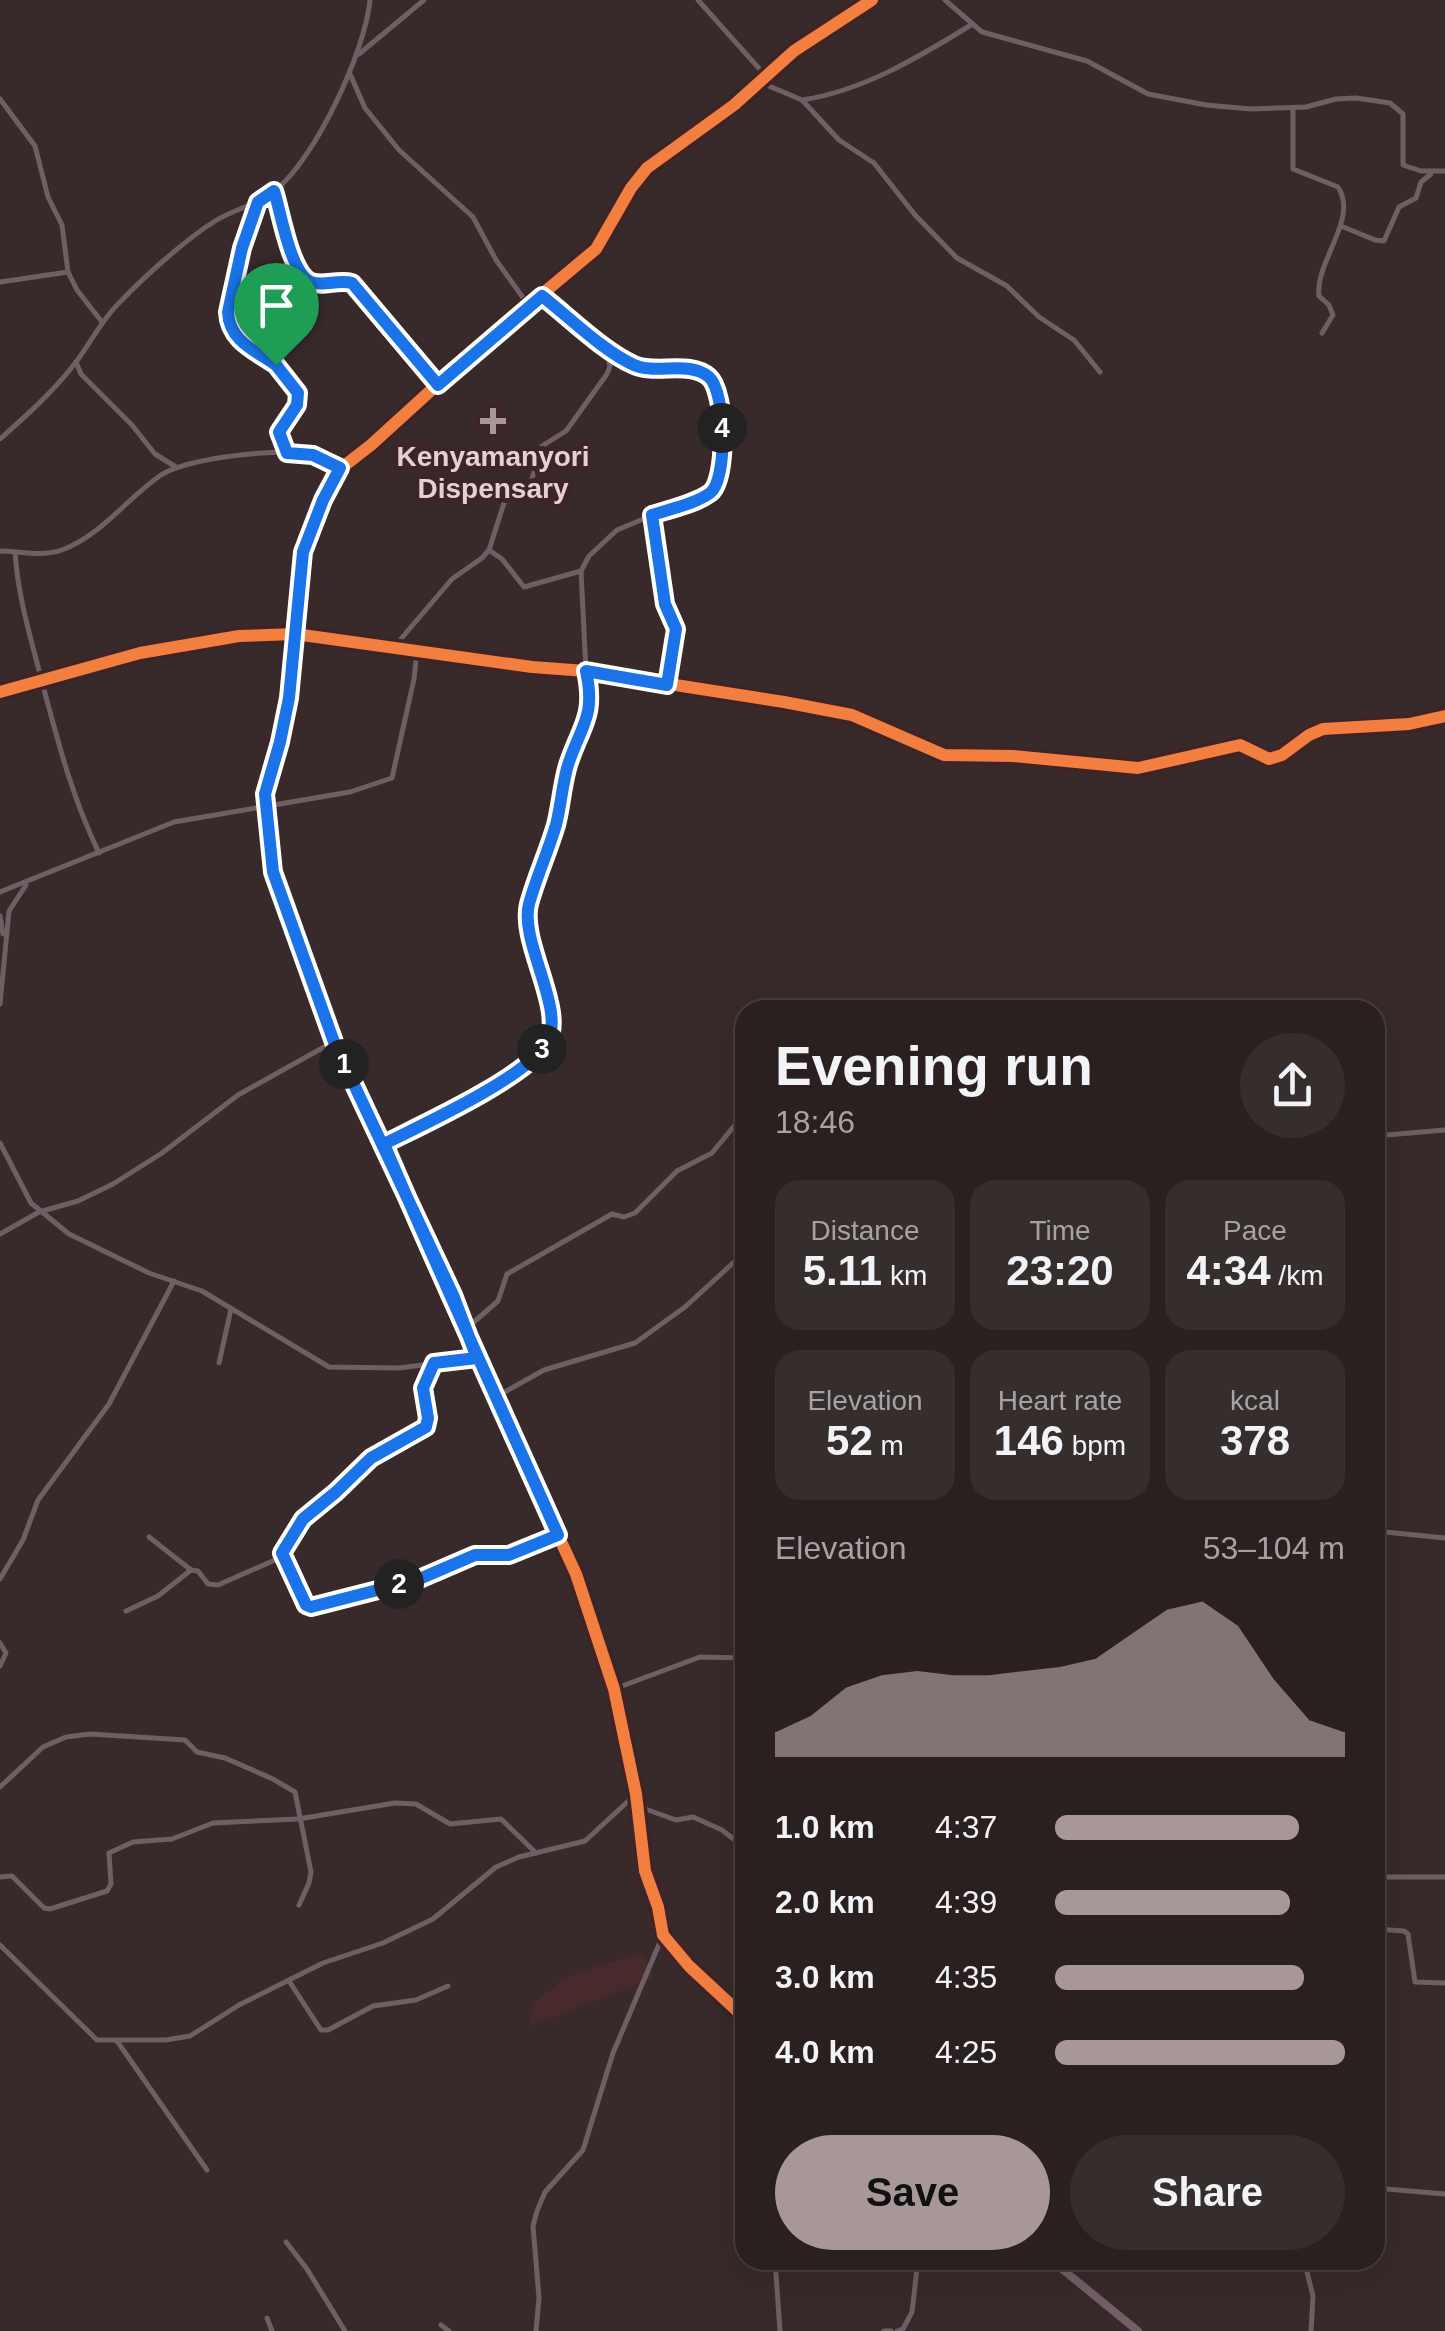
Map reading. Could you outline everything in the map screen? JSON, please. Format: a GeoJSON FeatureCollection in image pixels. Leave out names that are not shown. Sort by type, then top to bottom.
{"type":"FeatureCollection","features":[{"type":"Feature","properties":{"kind":"street"},"geometry":{"type":"LineString","coordinates":[[0,438],[47,395],[76,362],[102,322],[139,283],[199,232],[274,191],[314,140],[350,74],[370,0]]}},
{"type":"Feature","properties":{"kind":"street"},"geometry":{"type":"LineString","coordinates":[[356,56],[424,0]]}},
{"type":"Feature","properties":{"kind":"street"},"geometry":{"type":"LineString","coordinates":[[698,0],[762,78],[802,100],[839,140],[874,163],[915,216],[957,258],[1007,286],[1040,317],[1074,340],[1100,372]]}},
{"type":"Feature","properties":{"kind":"street"},"geometry":{"type":"LineString","coordinates":[[735,2009],[689,1966],[663,1935],[658,1907],[644,1871],[636,1794],[614,1688],[576,1574],[494,1398],[467,1328],[384,1144],[334,1042],[273,872],[264,805],[286,712],[303,552],[340,468],[371,446],[596,249],[647,168],[734,105],[806,43],[872,0]]}},
{"type":"Feature","properties":{"kind":"street"},"geometry":{"type":"LineString","coordinates":[[944,0],[982,32],[1087,61],[1148,94],[1221,107],[1293,108],[1336,99],[1397,106],[1403,114],[1403,164],[1434,173],[1445,171]]}},
{"type":"Feature","properties":{"kind":"street"},"geometry":{"type":"LineString","coordinates":[[802,100],[821,97],[905,64],[971,25]]}},
{"type":"Feature","properties":{"kind":"street"},"geometry":{"type":"LineString","coordinates":[[350,74],[365,108],[399,150],[473,216],[496,260],[529,306]]}},
{"type":"Feature","properties":{"kind":"street"},"geometry":{"type":"LineString","coordinates":[[0,100],[35,146],[48,198],[64,234],[68,272],[102,322]]}},
{"type":"Feature","properties":{"kind":"street"},"geometry":{"type":"LineString","coordinates":[[1293,108],[1293,169],[1338,188],[1344,201],[1340,226],[1319,284],[1319,296],[1334,314],[1322,333]]}},
{"type":"Feature","properties":{"kind":"street"},"geometry":{"type":"LineString","coordinates":[[1340,226],[1384,241],[1399,207],[1416,198],[1422,182],[1434,173]]}},
{"type":"Feature","properties":{"kind":"street"},"geometry":{"type":"LineString","coordinates":[[274,191],[301,274],[315,283],[352,283],[438,385]]}},
{"type":"Feature","properties":{"kind":"street"},"geometry":{"type":"LineString","coordinates":[[258,202],[242,248],[228,304],[228,321],[240,340],[276,365],[298,393],[297,405],[279,432],[287,453]]}},
{"type":"Feature","properties":{"kind":"street"},"geometry":{"type":"LineString","coordinates":[[0,282],[68,272]]}},
{"type":"Feature","properties":{"kind":"street"},"geometry":{"type":"LineString","coordinates":[[384,1144],[468,1101],[534,1058],[548,1042],[549,1012],[526,918],[558,818],[568,765],[589,716],[581,571],[589,556],[617,530],[707,495],[721,479],[722,426],[717,389],[708,377],[699,372],[642,368],[542,296]]}},
{"type":"Feature","properties":{"kind":"street"},"geometry":{"type":"LineString","coordinates":[[394,647],[452,579],[489,550],[504,503],[531,482],[542,446],[566,431],[607,374],[610,366],[604,344]]}},
{"type":"Feature","properties":{"kind":"street"},"geometry":{"type":"LineString","coordinates":[[76,362],[92,387],[132,425],[155,454],[176,467]]}},
{"type":"Feature","properties":{"kind":"street"},"geometry":{"type":"LineString","coordinates":[[0,551],[56,552],[71,546],[176,467],[287,453],[313,455],[340,468]]}},
{"type":"Feature","properties":{"kind":"street"},"geometry":{"type":"LineString","coordinates":[[652,515],[665,604],[676,629],[667,685]]}},
{"type":"Feature","properties":{"kind":"street"},"geometry":{"type":"LineString","coordinates":[[489,550],[502,559],[524,588],[581,571]]}},
{"type":"Feature","properties":{"kind":"street"},"geometry":{"type":"LineString","coordinates":[[15,552],[22,611],[72,792],[99,853]]}},
{"type":"Feature","properties":{"kind":"street"},"geometry":{"type":"LineString","coordinates":[[0,692],[153,650],[239,636],[295,634],[586,671],[852,715],[944,754],[1053,758],[1138,768],[1240,745],[1269,759],[1282,755],[1317,730],[1408,724],[1445,716]]}},
{"type":"Feature","properties":{"kind":"street"},"geometry":{"type":"LineString","coordinates":[[0,892],[174,822],[350,792],[392,778],[417,650]]}},
{"type":"Feature","properties":{"kind":"street"},"geometry":{"type":"LineString","coordinates":[[0,1004],[9,911],[28,882]]}},
{"type":"Feature","properties":{"kind":"street"},"geometry":{"type":"LineString","coordinates":[[0,916],[4,942]]}},
{"type":"Feature","properties":{"kind":"street"},"geometry":{"type":"LineString","coordinates":[[0,1234],[39,1212],[113,1184],[162,1153],[238,1095],[334,1042]]}},
{"type":"Feature","properties":{"kind":"street"},"geometry":{"type":"LineString","coordinates":[[467,1328],[498,1301],[507,1274],[612,1214],[624,1217],[634,1213],[677,1171],[712,1152],[735,1126]]}},
{"type":"Feature","properties":{"kind":"street"},"geometry":{"type":"LineString","coordinates":[[1385,1135],[1445,1130]]}},
{"type":"Feature","properties":{"kind":"street"},"geometry":{"type":"LineString","coordinates":[[0,1143],[39,1212],[69,1234],[202,1291],[328,1367],[399,1368],[477,1358]]}},
{"type":"Feature","properties":{"kind":"street"},"geometry":{"type":"LineString","coordinates":[[494,1398],[544,1370],[635,1343],[685,1307],[735,1261]]}},
{"type":"Feature","properties":{"kind":"street"},"geometry":{"type":"LineString","coordinates":[[0,1579],[23,1540],[38,1500],[109,1404],[174,1282]]}},
{"type":"Feature","properties":{"kind":"street"},"geometry":{"type":"LineString","coordinates":[[219,1363],[231,1309]]}},
{"type":"Feature","properties":{"kind":"street"},"geometry":{"type":"LineString","coordinates":[[148,1536],[191,1570],[198,1571],[208,1584],[218,1585],[262,1568],[282,1553],[303,1519],[371,1458],[426,1427],[423,1388],[434,1363]]}},
{"type":"Feature","properties":{"kind":"street"},"geometry":{"type":"LineString","coordinates":[[1385,1532],[1445,1538]]}},
{"type":"Feature","properties":{"kind":"street"},"geometry":{"type":"LineString","coordinates":[[282,1553],[306,1605],[311,1607],[417,1580],[475,1555],[509,1555],[558,1535]]}},
{"type":"Feature","properties":{"kind":"street"},"geometry":{"type":"LineString","coordinates":[[126,1611],[158,1596],[191,1570]]}},
{"type":"Feature","properties":{"kind":"street"},"geometry":{"type":"LineString","coordinates":[[0,1643],[6,1652],[0,1666]]}},
{"type":"Feature","properties":{"kind":"street"},"geometry":{"type":"LineString","coordinates":[[614,1688],[700,1657],[735,1658]]}},
{"type":"Feature","properties":{"kind":"street"},"geometry":{"type":"LineString","coordinates":[[0,1787],[36,1752],[66,1738],[90,1734],[180,1738],[197,1752],[225,1758],[288,1787],[296,1797],[311,1872],[299,1905]]}},
{"type":"Feature","properties":{"kind":"street"},"geometry":{"type":"LineString","coordinates":[[0,1946],[91,2036],[117,2041],[190,2036],[239,2004],[339,1956],[421,1926],[496,1867],[586,1840],[636,1794]]}},
{"type":"Feature","properties":{"kind":"street"},"geometry":{"type":"LineString","coordinates":[[0,1877],[12,1876],[50,1910],[107,1890],[111,1884],[109,1853],[133,1842],[172,1839],[213,1823],[416,1804],[450,1824],[501,1818],[536,1854]]}},
{"type":"Feature","properties":{"kind":"street"},"geometry":{"type":"LineString","coordinates":[[637,1806],[676,1820],[693,1818],[735,1840]]}},
{"type":"Feature","properties":{"kind":"street"},"geometry":{"type":"LineString","coordinates":[[1385,1876],[1445,1877]]}},
{"type":"Feature","properties":{"kind":"street"},"geometry":{"type":"LineString","coordinates":[[1385,1931],[1408,1934],[1415,1982],[1445,1983]]}},
{"type":"Feature","properties":{"kind":"street"},"geometry":{"type":"LineString","coordinates":[[536,2331],[539,2298],[532,2248],[537,2211],[545,2192],[583,2150],[613,2053],[663,1935]]}},
{"type":"Feature","properties":{"kind":"street"},"geometry":{"type":"LineString","coordinates":[[288,1982],[321,2030],[373,2006],[416,2000],[448,1986]]}},
{"type":"Feature","properties":{"kind":"street"},"geometry":{"type":"LineString","coordinates":[[117,2041],[208,2170]]}},
{"type":"Feature","properties":{"kind":"street"},"geometry":{"type":"LineString","coordinates":[[1385,2189],[1445,2194]]}},
{"type":"Feature","properties":{"kind":"street"},"geometry":{"type":"LineString","coordinates":[[286,2242],[345,2331]]}},
{"type":"Feature","properties":{"kind":"street"},"geometry":{"type":"LineString","coordinates":[[776,2270],[780,2331]]}},
{"type":"Feature","properties":{"kind":"street"},"geometry":{"type":"LineString","coordinates":[[891,2331],[903,2329],[912,2312],[917,2270]]}},
{"type":"Feature","properties":{"kind":"street"},"geometry":{"type":"LineString","coordinates":[[1062,2270],[1138,2331]]}},
{"type":"Feature","properties":{"kind":"street"},"geometry":{"type":"LineString","coordinates":[[1306,2270],[1313,2296],[1311,2331]]}},
{"type":"Feature","properties":{"kind":"street"},"geometry":{"type":"LineString","coordinates":[[268,2318],[272,2331]]}},
{"type":"Feature","properties":{"kind":"street"},"geometry":{"type":"LineString","coordinates":[[440,2326],[449,2331]]}},
{"type":"Feature","properties":{"kind":"shaded area"},"geometry":{"type":"Polygon","coordinates":[[[642,1953],[654,1978],[530,2024],[533,2004],[561,1981],[642,1953]]]}},
{"type":"Feature","properties":{"kind":"cycle path"},"geometry":{"type":"LineString","coordinates":[[735,2009],[689,1966],[663,1935],[645,1871],[636,1794],[614,1689],[576,1574],[482,1370],[453,1295],[334,1042],[273,871],[265,793],[289,698],[303,552],[340,469],[596,249],[647,168],[734,105],[794,51],[872,0]]}},
{"type":"Feature","properties":{"kind":"cycle path"},"geometry":{"type":"LineString","coordinates":[[0,692],[140,653],[239,636],[295,634],[586,671],[784,702],[852,715],[944,755],[1013,756],[1138,768],[1240,745],[1269,759],[1323,729],[1409,724],[1445,716]]}},
{"type":"Feature","properties":{"kind":"place","name":"Kenyamanyori Dispensary"},"geometry":{"type":"Point","coordinates":[493,421]}},
{"type":"Feature","properties":{"kind":"route"},"geometry":{"type":"LineString","coordinates":[[276,365],[240,340],[228,321],[228,304],[242,248],[258,202],[274,191],[301,274],[315,283],[352,283],[438,385],[542,296],[634,365],[687,369],[708,377],[717,389],[722,426],[721,479],[713,490],[652,515],[665,604],[676,629],[667,685],[586,671],[589,716],[568,765],[558,818],[526,918],[546,994],[551,1027],[548,1042],[534,1058],[468,1101],[384,1144],[453,1295],[494,1398],[558,1535],[509,1555],[475,1555],[417,1580],[318,1607],[306,1605],[282,1553],[299,1524],[371,1458],[426,1427],[423,1388],[434,1363],[477,1358],[453,1295],[334,1042],[273,872],[265,794],[289,698],[303,552],[340,468],[313,455],[287,453],[279,432],[299,400],[296,388],[276,365]]}}]}
